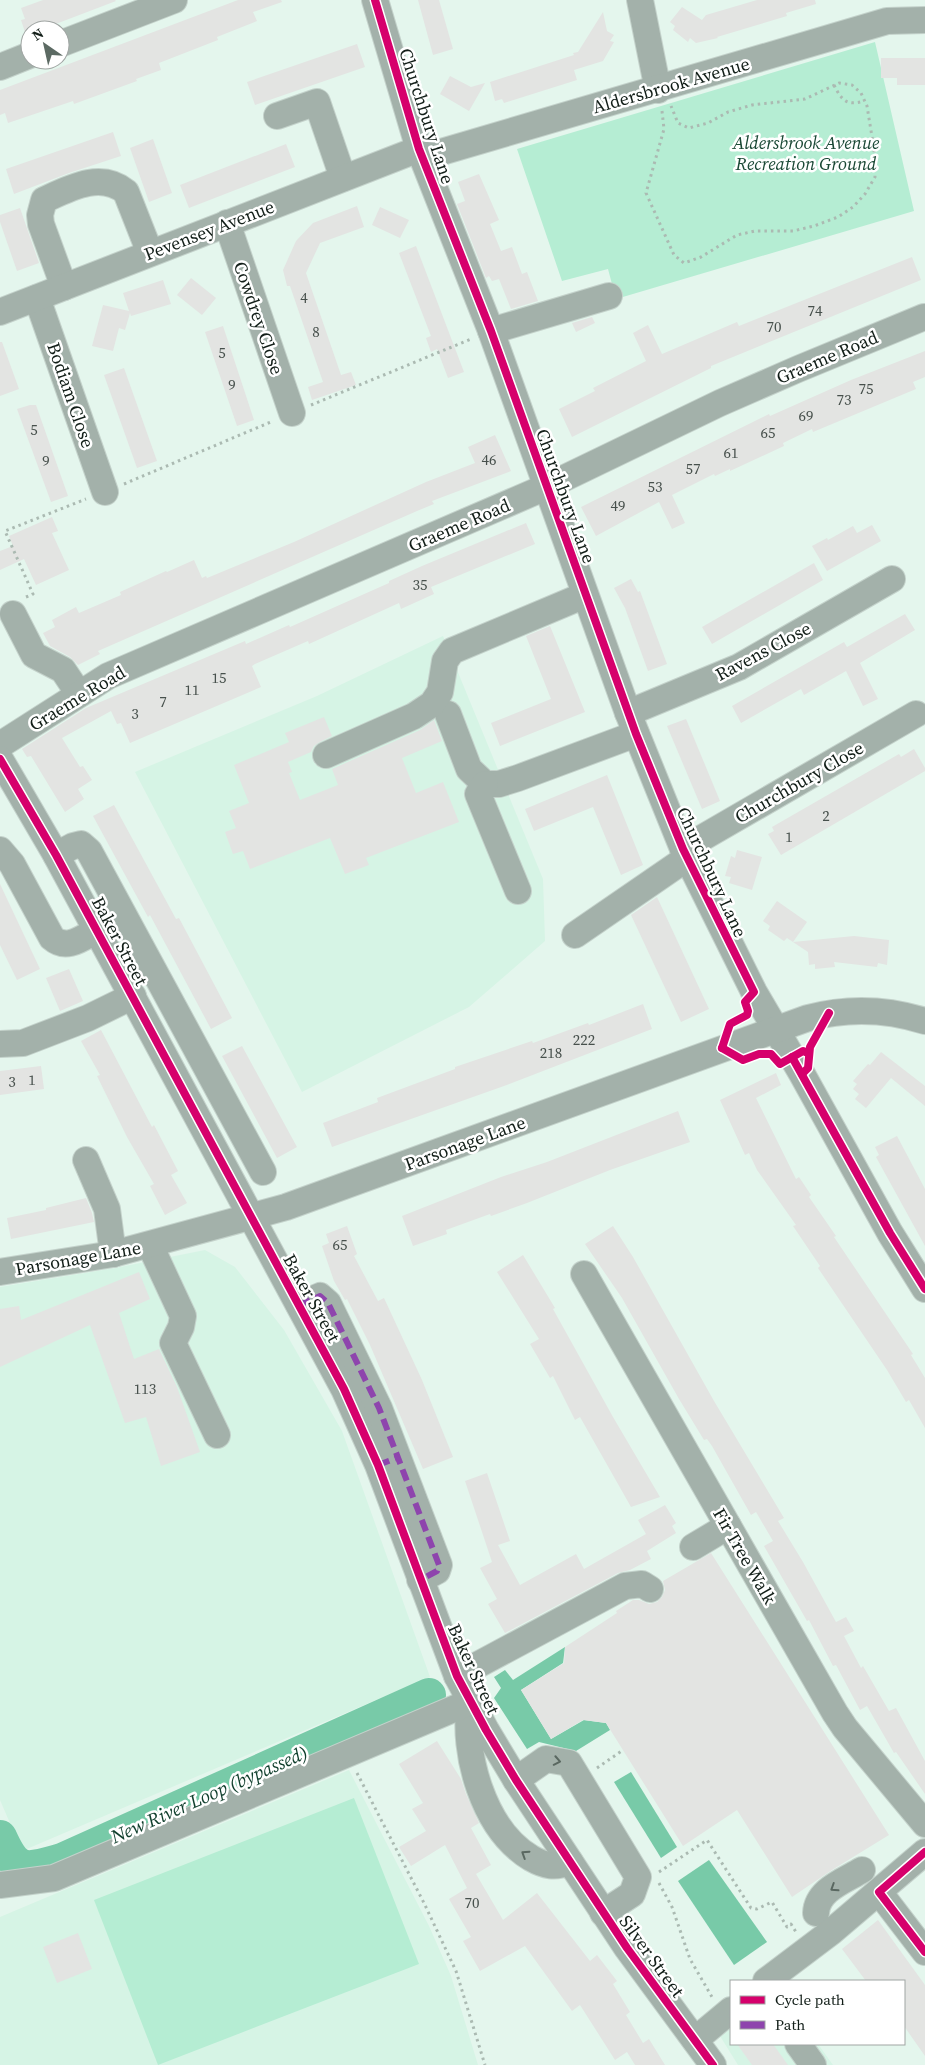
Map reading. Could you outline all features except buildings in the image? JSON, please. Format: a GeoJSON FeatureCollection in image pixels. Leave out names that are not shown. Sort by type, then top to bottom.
{"type":"FeatureCollection","features":[{"type":"Feature","properties":{"kind":"street"},"geometry":{"type":"LineString","coordinates":[[70,40],[174,0]]}},
{"type":"Feature","properties":{"kind":"street","name":"Churchbury Lane"},"geometry":{"type":"LineString","coordinates":[[375,0],[419,149],[491,331],[632,724],[685,854],[728,942],[775,1029],[890,1233],[925,1289]]}},
{"type":"Feature","properties":{"kind":"street"},"geometry":{"type":"LineString","coordinates":[[640,0],[663,100]]}},
{"type":"Feature","properties":{"kind":"street","name":"Aldersbrook Avenue"},"geometry":{"type":"LineString","coordinates":[[419,149],[438,153],[663,100],[885,10],[925,20]]}},
{"type":"Feature","properties":{"kind":"street"},"geometry":{"type":"LineString","coordinates":[[0,67],[20,59]]}},
{"type":"Feature","properties":{"kind":"street"},"geometry":{"type":"LineString","coordinates":[[277,116],[317,102],[343,178]]}},
{"type":"Feature","properties":{"kind":"street","name":"Pevensey Avenue"},"geometry":{"type":"LineString","coordinates":[[1,310],[37,298],[419,149]]}},
{"type":"Feature","properties":{"kind":"street"},"geometry":{"type":"LineString","coordinates":[[64,287],[40,215],[44,200],[67,189],[86,183],[104,181],[119,186],[126,192],[150,253]]}},
{"type":"Feature","properties":{"kind":"street","name":"Cowdrey Close"},"geometry":{"type":"LineString","coordinates":[[227,223],[292,413]]}},
{"type":"Feature","properties":{"kind":"street"},"geometry":{"type":"LineString","coordinates":[[491,331],[608,296]]}},
{"type":"Feature","properties":{"kind":"street","name":"Bodiam Close"},"geometry":{"type":"LineString","coordinates":[[37,298],[105,492]]}},
{"type":"Feature","properties":{"kind":"street","name":"Graeme Road"},"geometry":{"type":"LineString","coordinates":[[0,745],[108,676],[546,487],[720,403],[924,317]]}},
{"type":"Feature","properties":{"kind":"street","name":"Ravens Close"},"geometry":{"type":"LineString","coordinates":[[485,784],[499,784],[518,778],[632,724],[739,667],[892,579]]}},
{"type":"Feature","properties":{"kind":"street"},"geometry":{"type":"LineString","coordinates":[[326,755],[414,716],[432,704],[440,692],[445,661],[452,651],[585,596]]}},
{"type":"Feature","properties":{"kind":"street"},"geometry":{"type":"LineString","coordinates":[[19,606],[34,655],[63,670],[79,694]]}},
{"type":"Feature","properties":{"kind":"street"},"geometry":{"type":"LineString","coordinates":[[448,714],[469,769],[485,784],[478,794],[518,891]]}},
{"type":"Feature","properties":{"kind":"street","name":"Churchbury Close"},"geometry":{"type":"LineString","coordinates":[[575,935],[685,854],[916,714]]}},
{"type":"Feature","properties":{"kind":"street","name":"Baker Street"},"geometry":{"type":"LineString","coordinates":[[0,759],[53,849],[344,1389],[388,1461],[420,1580],[457,1676],[470,1702],[516,1780],[570,1862]]}},
{"type":"Feature","properties":{"kind":"street"},"geometry":{"type":"LineString","coordinates":[[96,930],[74,942],[64,945],[58,943],[52,938],[6,857],[80,844],[89,851],[263,1172]]}},
{"type":"Feature","properties":{"kind":"street"},"geometry":{"type":"LineString","coordinates":[[0,1044],[23,1043],[88,1018],[132,996]]}},
{"type":"Feature","properties":{"kind":"street","name":"Parsonage Lane"},"geometry":{"type":"LineString","coordinates":[[0,1272],[114,1254],[308,1200],[775,1029],[829,1013],[854,1011],[911,1017],[925,1021]]}},
{"type":"Feature","properties":{"kind":"street"},"geometry":{"type":"LineString","coordinates":[[184,1092],[211,1077]]}},
{"type":"Feature","properties":{"kind":"street"},"geometry":{"type":"LineString","coordinates":[[86,1160],[106,1209],[114,1254]]}},
{"type":"Feature","properties":{"kind":"street"},"geometry":{"type":"LineString","coordinates":[[150,1245],[184,1316],[173,1343],[217,1435]]}},
{"type":"Feature","properties":{"kind":"street","name":"Fir Tree Walk"},"geometry":{"type":"LineString","coordinates":[[584,1274],[835,1713],[845,1728],[925,1824]]}},
{"type":"Feature","properties":{"kind":"street"},"geometry":{"type":"LineString","coordinates":[[693,1547],[728,1526]]}},
{"type":"Feature","properties":{"kind":"street"},"geometry":{"type":"LineString","coordinates":[[457,1676],[624,1586],[642,1584],[650,1589]]}},
{"type":"Feature","properties":{"kind":"street"},"geometry":{"type":"LineString","coordinates":[[0,1885],[54,1878],[470,1702]]}},
{"type":"Feature","properties":{"kind":"street"},"geometry":{"type":"LineString","coordinates":[[470,1702],[467,1722],[474,1767],[483,1797],[501,1830],[519,1851],[541,1864],[558,1867],[570,1862]]}},
{"type":"Feature","properties":{"kind":"street"},"geometry":{"type":"LineString","coordinates":[[516,1780],[546,1759],[569,1763],[638,1877],[632,1894],[604,1913]]}},
{"type":"Feature","properties":{"kind":"street"},"geometry":{"type":"LineString","coordinates":[[816,1913],[879,1892],[925,1852]]}},
{"type":"Feature","properties":{"kind":"street","name":"Silver Street"},"geometry":{"type":"LineString","coordinates":[[570,1862],[604,1913],[713,2065]]}},
{"type":"Feature","properties":{"kind":"street"},"geometry":{"type":"LineString","coordinates":[[767,1980],[808,1951],[816,1913],[816,1904],[819,1899],[828,1891],[862,1870]]}},
{"type":"Feature","properties":{"kind":"street"},"geometry":{"type":"LineString","coordinates":[[879,1892],[925,1952]]}},
{"type":"Feature","properties":{"kind":"street"},"geometry":{"type":"LineString","coordinates":[[695,2040],[730,2011]]}},
{"type":"Feature","properties":{"kind":"street"},"geometry":{"type":"LineString","coordinates":[[799,2045],[813,2065]]}},
{"type":"Feature","properties":{"kind":"path"},"geometry":{"type":"LineString","coordinates":[[834,85],[840,97],[845,101],[853,104],[864,100]]}},
{"type":"Feature","properties":{"kind":"path"},"geometry":{"type":"LineString","coordinates":[[834,85],[852,85],[861,93],[864,100],[874,149],[875,176],[865,194],[853,207],[838,217],[800,230],[756,231],[736,235],[701,258],[684,263],[674,255],[646,193],[664,129],[663,100],[678,123],[689,128],[708,123],[728,112],[752,105],[805,99],[834,85]]}},
{"type":"Feature","properties":{"kind":"path"},"geometry":{"type":"LineString","coordinates":[[19,606],[33,594],[5,531],[105,492],[491,331]]}},
{"type":"Feature","properties":{"kind":"path"},"geometry":{"type":"LineString","coordinates":[[591,1772],[623,1750]]}},
{"type":"Feature","properties":{"kind":"path"},"geometry":{"type":"LineString","coordinates":[[348,1753],[456,1971],[485,2065]]}},
{"type":"Feature","properties":{"kind":"path"},"geometry":{"type":"LineString","coordinates":[[654,1875],[707,1840],[751,1908],[757,1909],[772,1902],[787,1927],[791,1924],[808,1951]]}},
{"type":"Feature","properties":{"kind":"shaded area"},"geometry":{"type":"Polygon","coordinates":[[[443,636],[543,879],[545,941],[469,1007],[302,1092],[135,772],[317,696],[443,636]]]}},
{"type":"Feature","properties":{"kind":"shaded area"},"geometry":{"type":"Polygon","coordinates":[[[205,1250],[235,1267],[284,1330],[342,1431],[430,1677],[22,1851],[0,1800],[0,1287],[115,1268],[205,1250]]]}},
{"type":"Feature","properties":{"kind":"shaded area"},"geometry":{"type":"Polygon","coordinates":[[[565,1647],[563,1663],[521,1690],[551,1739],[584,1720],[606,1723],[610,1730],[576,1751],[539,1742],[527,1749],[494,1698],[501,1688],[494,1677],[505,1670],[513,1680],[565,1647]]]}},
{"type":"Feature","properties":{"kind":"shaded area"},"geometry":{"type":"Polygon","coordinates":[[[349,1770],[429,1926],[451,1976],[478,2065],[0,2065],[0,1917],[349,1770]]]}},
{"type":"Feature","properties":{"kind":"shaded area"},"geometry":{"type":"Polygon","coordinates":[[[631,1772],[677,1847],[661,1858],[614,1782],[631,1772]]]}},
{"type":"Feature","properties":{"kind":"shaded area"},"geometry":{"type":"Polygon","coordinates":[[[709,1860],[767,1942],[734,1965],[678,1881],[709,1860]]]}},
{"type":"Feature","properties":{"kind":"shaded area"},"geometry":{"type":"Polygon","coordinates":[[[730,2025],[730,2045],[819,2045],[833,2065],[738,2065],[720,2036],[730,2025]]]}},
{"type":"Feature","properties":{"kind":"green space","name":"Aldersbrook Avenue Recreation Ground"},"geometry":{"type":"Polygon","coordinates":[[[875,42],[914,211],[616,299],[608,269],[562,281],[517,149],[875,42]]]}},
{"type":"Feature","properties":{"kind":"green space"},"geometry":{"type":"Polygon","coordinates":[[[354,1798],[419,1964],[158,2065],[94,1900],[354,1798]]]}},
{"type":"Feature","properties":{"kind":"waterway","name":"New River Loop (bypassed)"},"geometry":{"type":"LineString","coordinates":[[0,1837],[6,1849],[18,1864],[31,1867],[62,1860],[429,1695]]}},
{"type":"Feature","properties":{"kind":"marked path"},"geometry":{"type":"LineString","coordinates":[[299,1305],[320,1296],[328,1303],[379,1408],[439,1565],[437,1571],[420,1580]]}},
{"type":"Feature","properties":{"kind":"marked path"},"geometry":{"type":"LineString","coordinates":[[378,1465],[399,1457]]}},
{"type":"Feature","properties":{"kind":"cycle path"},"geometry":{"type":"LineString","coordinates":[[375,0],[419,149],[491,331],[636,734],[683,849],[754,992],[745,1002],[748,1011],[747,1015],[730,1024],[722,1048]]}},
{"type":"Feature","properties":{"kind":"cycle path"},"geometry":{"type":"LineString","coordinates":[[0,759],[56,855],[344,1389],[378,1465],[457,1676],[486,1730],[516,1780],[627,1948],[713,2065]]}},
{"type":"Feature","properties":{"kind":"cycle path"},"geometry":{"type":"LineString","coordinates":[[802,1074],[808,1068],[810,1047],[829,1013]]}},
{"type":"Feature","properties":{"kind":"cycle path"},"geometry":{"type":"LineString","coordinates":[[722,1048],[743,1060],[759,1054],[771,1054],[780,1064],[803,1051],[808,1053]]}},
{"type":"Feature","properties":{"kind":"cycle path"},"geometry":{"type":"LineString","coordinates":[[792,1057],[890,1233],[925,1289]]}},
{"type":"Feature","properties":{"kind":"cycle path"},"geometry":{"type":"LineString","coordinates":[[925,1852],[879,1892],[925,1952]]}}]}
